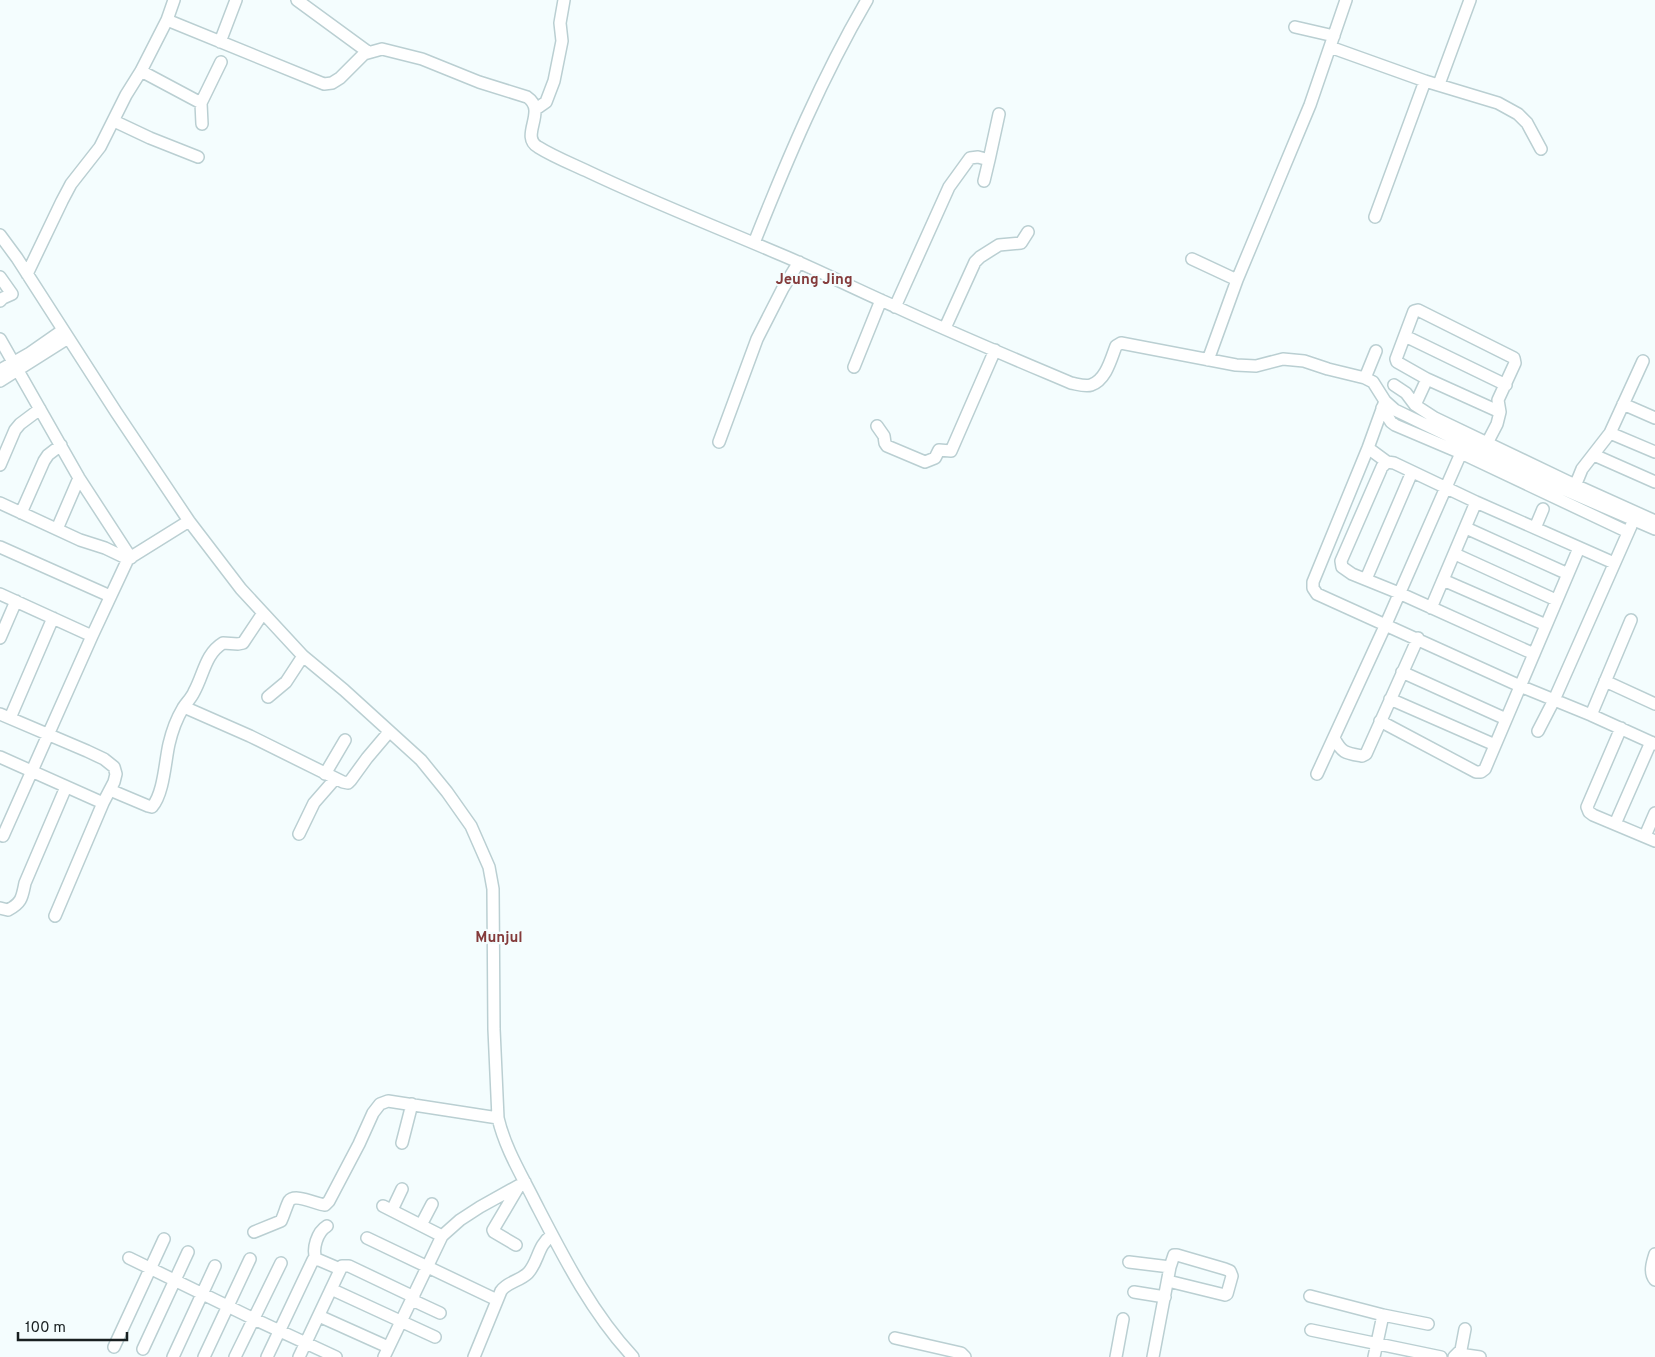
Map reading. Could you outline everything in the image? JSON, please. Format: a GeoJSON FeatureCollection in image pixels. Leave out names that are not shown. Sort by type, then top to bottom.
{"type":"FeatureCollection","features":[{"type":"Feature","properties":{"kind":"street"},"geometry":{"type":"LineString","coordinates":[[27,274],[71,184],[100,147],[126,95],[141,72],[174,0]]}},
{"type":"Feature","properties":{"kind":"street"},"geometry":{"type":"LineString","coordinates":[[220,42],[236,0]]}},
{"type":"Feature","properties":{"kind":"street"},"geometry":{"type":"LineString","coordinates":[[297,0],[368,52]]}},
{"type":"Feature","properties":{"kind":"street"},"geometry":{"type":"LineString","coordinates":[[536,109],[546,102],[554,81],[562,41],[560,23],[564,0]]}},
{"type":"Feature","properties":{"kind":"street"},"geometry":{"type":"LineString","coordinates":[[754,243],[789,155],[846,35],[867,0]]}},
{"type":"Feature","properties":{"kind":"street"},"geometry":{"type":"LineString","coordinates":[[1208,360],[1237,280],[1310,105],[1346,0]]}},
{"type":"Feature","properties":{"kind":"street"},"geometry":{"type":"LineString","coordinates":[[1439,84],[1470,0]]}},
{"type":"Feature","properties":{"kind":"street"},"geometry":{"type":"LineString","coordinates":[[166,20],[324,84],[332,83],[340,78],[364,54],[382,49],[422,59],[479,82],[527,97],[536,109],[531,136],[535,146],[617,185],[800,262],[895,307],[1071,383],[1084,386],[1091,385],[1102,378],[1116,346],[1121,343],[1236,366],[1256,366],[1283,359],[1294,359],[1366,378],[1377,387],[1384,405],[1313,582],[1317,594],[1418,638],[1520,686],[1592,715],[1653,743],[1615,824]]}},
{"type":"Feature","properties":{"kind":"street"},"geometry":{"type":"LineString","coordinates":[[1295,26],[1334,36]]}},
{"type":"Feature","properties":{"kind":"street"},"geometry":{"type":"LineString","coordinates":[[1330,47],[1425,81],[1498,103],[1518,114],[1527,123],[1541,148]]}},
{"type":"Feature","properties":{"kind":"street"},"geometry":{"type":"LineString","coordinates":[[202,124],[201,103],[221,62]]}},
{"type":"Feature","properties":{"kind":"street"},"geometry":{"type":"LineString","coordinates":[[141,72],[201,103]]}},
{"type":"Feature","properties":{"kind":"street"},"geometry":{"type":"LineString","coordinates":[[1375,216],[1425,81]]}},
{"type":"Feature","properties":{"kind":"street"},"geometry":{"type":"LineString","coordinates":[[984,181],[999,114]]}},
{"type":"Feature","properties":{"kind":"street"},"geometry":{"type":"LineString","coordinates":[[114,121],[198,157]]}},
{"type":"Feature","properties":{"kind":"street"},"geometry":{"type":"LineString","coordinates":[[895,307],[949,187],[970,158],[978,157],[989,160]]}},
{"type":"Feature","properties":{"kind":"street"},"geometry":{"type":"LineString","coordinates":[[945,328],[975,262],[999,245],[1021,243],[1028,232]]}},
{"type":"Feature","properties":{"kind":"street"},"geometry":{"type":"LineString","coordinates":[[0,236],[27,274],[189,521],[241,589],[303,656],[344,690],[421,760],[471,826],[489,867],[494,898],[494,1029],[498,1118],[522,1183],[582,1289],[602,1320],[632,1357]]}},
{"type":"Feature","properties":{"kind":"street"},"geometry":{"type":"LineString","coordinates":[[1192,259],[1237,280]]}},
{"type":"Feature","properties":{"kind":"street"},"geometry":{"type":"LineString","coordinates":[[719,442],[758,339],[783,288],[800,262]]}},
{"type":"Feature","properties":{"kind":"street"},"geometry":{"type":"LineString","coordinates":[[0,279],[12,294],[0,301]]}},
{"type":"Feature","properties":{"kind":"street"},"geometry":{"type":"LineString","coordinates":[[854,368],[881,300]]}},
{"type":"Feature","properties":{"kind":"street"},"geometry":{"type":"LineString","coordinates":[[1485,447],[1497,424],[1500,412],[1498,400],[1515,363],[1514,358],[1418,310],[1414,311],[1396,359],[1397,362],[1428,379],[1500,412]]}},
{"type":"Feature","properties":{"kind":"street"},"geometry":{"type":"LineString","coordinates":[[0,381],[16,366],[66,334]]}},
{"type":"Feature","properties":{"kind":"street"},"geometry":{"type":"LineString","coordinates":[[1405,336],[1506,385]]}},
{"type":"Feature","properties":{"kind":"street"},"geometry":{"type":"LineString","coordinates":[[0,339],[80,478],[130,558]]}},
{"type":"Feature","properties":{"kind":"street"},"geometry":{"type":"LineString","coordinates":[[877,426],[884,436],[887,446],[925,462],[936,458],[939,450],[949,452],[952,450],[995,350]]}},
{"type":"Feature","properties":{"kind":"street"},"geometry":{"type":"LineString","coordinates":[[1366,378],[1376,351]]}},
{"type":"Feature","properties":{"kind":"street"},"geometry":{"type":"LineString","coordinates":[[1568,492],[1582,469],[1610,433],[1643,361]]}},
{"type":"Feature","properties":{"kind":"street"},"geometry":{"type":"LineString","coordinates":[[0,370],[16,366]]}},
{"type":"Feature","properties":{"kind":"street"},"geometry":{"type":"LineString","coordinates":[[1415,406],[1428,379]]}},
{"type":"Feature","properties":{"kind":"street"},"geometry":{"type":"LineString","coordinates":[[1394,385],[1406,393],[1415,406],[1461,442],[1485,447],[1528,474],[1568,492],[1629,515],[1655,521]]}},
{"type":"Feature","properties":{"kind":"street"},"geometry":{"type":"LineString","coordinates":[[1623,404],[1655,417]]}},
{"type":"Feature","properties":{"kind":"street"},"geometry":{"type":"LineString","coordinates":[[1384,405],[1568,492],[1628,532]]}},
{"type":"Feature","properties":{"kind":"street"},"geometry":{"type":"LineString","coordinates":[[0,464],[15,430],[40,409]]}},
{"type":"Feature","properties":{"kind":"street"},"geometry":{"type":"LineString","coordinates":[[1610,433],[1655,452]]}},
{"type":"Feature","properties":{"kind":"street"},"geometry":{"type":"LineString","coordinates":[[1317,774],[1446,487],[1461,442]]}},
{"type":"Feature","properties":{"kind":"street"},"geometry":{"type":"LineString","coordinates":[[21,513],[44,461],[48,455],[61,445]]}},
{"type":"Feature","properties":{"kind":"street"},"geometry":{"type":"LineString","coordinates":[[1368,448],[1387,462],[1394,463],[1476,502],[1614,563]]}},
{"type":"Feature","properties":{"kind":"street"},"geometry":{"type":"LineString","coordinates":[[1594,455],[1655,482]]}},
{"type":"Feature","properties":{"kind":"street"},"geometry":{"type":"LineString","coordinates":[[1387,462],[1382,467],[1341,561],[1342,568],[1534,654]]}},
{"type":"Feature","properties":{"kind":"street"},"geometry":{"type":"LineString","coordinates":[[1366,579],[1412,472]]}},
{"type":"Feature","properties":{"kind":"street"},"geometry":{"type":"LineString","coordinates":[[57,529],[80,478]]}},
{"type":"Feature","properties":{"kind":"street"},"geometry":{"type":"LineString","coordinates":[[1431,608],[1476,502]]}},
{"type":"Feature","properties":{"kind":"street"},"geometry":{"type":"LineString","coordinates":[[0,503],[57,529],[130,558]]}},
{"type":"Feature","properties":{"kind":"street"},"geometry":{"type":"LineString","coordinates":[[1535,528],[1543,509]]}},
{"type":"Feature","properties":{"kind":"street"},"geometry":{"type":"LineString","coordinates":[[1629,515],[1655,530]]}},
{"type":"Feature","properties":{"kind":"street"},"geometry":{"type":"LineString","coordinates":[[1538,731],[1554,700],[1628,532],[1629,515]]}},
{"type":"Feature","properties":{"kind":"street"},"geometry":{"type":"LineString","coordinates":[[3,836],[110,596],[130,558],[189,521]]}},
{"type":"Feature","properties":{"kind":"street"},"geometry":{"type":"LineString","coordinates":[[1466,528],[1568,574]]}},
{"type":"Feature","properties":{"kind":"street"},"geometry":{"type":"LineString","coordinates":[[0,547],[110,596]]}},
{"type":"Feature","properties":{"kind":"street"},"geometry":{"type":"LineString","coordinates":[[1380,721],[1476,772],[1481,772],[1485,769],[1579,548]]}},
{"type":"Feature","properties":{"kind":"street"},"geometry":{"type":"LineString","coordinates":[[1455,554],[1556,600]]}},
{"type":"Feature","properties":{"kind":"street"},"geometry":{"type":"LineString","coordinates":[[1443,580],[1546,625]]}},
{"type":"Feature","properties":{"kind":"street"},"geometry":{"type":"LineString","coordinates":[[0,594],[92,636]]}},
{"type":"Feature","properties":{"kind":"street"},"geometry":{"type":"LineString","coordinates":[[0,638],[16,601]]}},
{"type":"Feature","properties":{"kind":"street"},"geometry":{"type":"LineString","coordinates":[[110,790],[152,806],[156,802],[176,722],[194,693],[207,660],[213,651],[223,643],[243,643],[263,613]]}},
{"type":"Feature","properties":{"kind":"street"},"geometry":{"type":"LineString","coordinates":[[53,618],[5,716],[104,759],[114,767],[116,774],[55,916]]}},
{"type":"Feature","properties":{"kind":"street"},"geometry":{"type":"LineString","coordinates":[[1592,715],[1631,620]]}},
{"type":"Feature","properties":{"kind":"street"},"geometry":{"type":"LineString","coordinates":[[1334,738],[1344,753],[1362,756],[1366,754],[1418,638]]}},
{"type":"Feature","properties":{"kind":"street"},"geometry":{"type":"LineString","coordinates":[[268,697],[286,682],[303,656]]}},
{"type":"Feature","properties":{"kind":"street"},"geometry":{"type":"LineString","coordinates":[[1402,672],[1506,719]]}},
{"type":"Feature","properties":{"kind":"street"},"geometry":{"type":"LineString","coordinates":[[1606,681],[1655,704]]}},
{"type":"Feature","properties":{"kind":"street"},"geometry":{"type":"LineString","coordinates":[[1390,699],[1495,745]]}},
{"type":"Feature","properties":{"kind":"street"},"geometry":{"type":"LineString","coordinates":[[184,708],[250,736],[348,783],[389,732]]}},
{"type":"Feature","properties":{"kind":"street"},"geometry":{"type":"LineString","coordinates":[[1621,728],[1587,807],[1589,812],[1650,839],[1655,813]]}},
{"type":"Feature","properties":{"kind":"street"},"geometry":{"type":"LineString","coordinates":[[299,834],[330,776],[345,740]]}},
{"type":"Feature","properties":{"kind":"street"},"geometry":{"type":"LineString","coordinates":[[0,757],[103,803]]}},
{"type":"Feature","properties":{"kind":"street"},"geometry":{"type":"LineString","coordinates":[[0,908],[8,910],[17,906],[22,899],[25,883],[66,786]]}},
{"type":"Feature","properties":{"kind":"street"},"geometry":{"type":"LineString","coordinates":[[254,1232],[281,1220],[289,1202],[293,1198],[325,1205],[329,1201],[373,1113],[380,1104],[388,1101],[498,1118]]}},
{"type":"Feature","properties":{"kind":"street"},"geometry":{"type":"LineString","coordinates":[[402,1143],[412,1104]]}},
{"type":"Feature","properties":{"kind":"street"},"geometry":{"type":"LineString","coordinates":[[319,1316],[386,1352],[442,1236],[460,1220],[522,1183]]}},
{"type":"Feature","properties":{"kind":"street"},"geometry":{"type":"LineString","coordinates":[[516,1245],[493,1230],[522,1183]]}},
{"type":"Feature","properties":{"kind":"street"},"geometry":{"type":"LineString","coordinates":[[402,1189],[387,1208],[442,1236]]}},
{"type":"Feature","properties":{"kind":"street"},"geometry":{"type":"LineString","coordinates":[[421,1225],[432,1204]]}},
{"type":"Feature","properties":{"kind":"street"},"geometry":{"type":"LineString","coordinates":[[327,1226],[322,1230],[318,1238],[314,1253],[316,1259],[340,1269]]}},
{"type":"Feature","properties":{"kind":"street"},"geometry":{"type":"LineString","coordinates":[[474,1357],[504,1287],[528,1273],[542,1245],[552,1235]]}},
{"type":"Feature","properties":{"kind":"street"},"geometry":{"type":"LineString","coordinates":[[367,1238],[497,1300]]}},
{"type":"Feature","properties":{"kind":"street"},"geometry":{"type":"LineString","coordinates":[[114,1346],[164,1239]]}},
{"type":"Feature","properties":{"kind":"street"},"geometry":{"type":"LineString","coordinates":[[140,1353],[188,1252]]}},
{"type":"Feature","properties":{"kind":"street"},"geometry":{"type":"LineString","coordinates":[[1655,1254],[1651,1273],[1655,1280]]}},
{"type":"Feature","properties":{"kind":"street"},"geometry":{"type":"LineString","coordinates":[[1153,1357],[1170,1267],[1173,1258],[1177,1255],[1226,1269],[1230,1271],[1232,1276],[1227,1294],[1222,1295],[1168,1281]]}},
{"type":"Feature","properties":{"kind":"street"},"geometry":{"type":"LineString","coordinates":[[129,1258],[305,1344],[336,1357]]}},
{"type":"Feature","properties":{"kind":"street"},"geometry":{"type":"LineString","coordinates":[[204,1357],[250,1259]]}},
{"type":"Feature","properties":{"kind":"street"},"geometry":{"type":"LineString","coordinates":[[267,1357],[313,1260],[316,1259]]}},
{"type":"Feature","properties":{"kind":"street"},"geometry":{"type":"LineString","coordinates":[[1129,1262],[1170,1267]]}},
{"type":"Feature","properties":{"kind":"street"},"geometry":{"type":"LineString","coordinates":[[235,1357],[281,1263]]}},
{"type":"Feature","properties":{"kind":"street"},"geometry":{"type":"LineString","coordinates":[[173,1357],[215,1266]]}},
{"type":"Feature","properties":{"kind":"street"},"geometry":{"type":"LineString","coordinates":[[299,1357],[342,1266],[349,1266],[440,1313]]}},
{"type":"Feature","properties":{"kind":"street"},"geometry":{"type":"LineString","coordinates":[[331,1289],[435,1337]]}},
{"type":"Feature","properties":{"kind":"street"},"geometry":{"type":"LineString","coordinates":[[1134,1292],[1164,1297]]}},
{"type":"Feature","properties":{"kind":"street"},"geometry":{"type":"LineString","coordinates":[[1310,1296],[1383,1315],[1428,1324]]}},
{"type":"Feature","properties":{"kind":"street"},"geometry":{"type":"LineString","coordinates":[[1374,1357],[1383,1315]]}},
{"type":"Feature","properties":{"kind":"street"},"geometry":{"type":"LineString","coordinates":[[1116,1357],[1123,1319]]}},
{"type":"Feature","properties":{"kind":"street"},"geometry":{"type":"LineString","coordinates":[[1465,1328],[1457,1355],[1480,1357]]}},
{"type":"Feature","properties":{"kind":"street"},"geometry":{"type":"LineString","coordinates":[[1310,1330],[1441,1357]]}},
{"type":"Feature","properties":{"kind":"street"},"geometry":{"type":"LineString","coordinates":[[895,1338],[961,1353],[965,1357]]}},
{"type":"Feature","properties":{"kind":"district","name":"Jeung Jing"},"geometry":{"type":"Point","coordinates":[814,279]}},
{"type":"Feature","properties":{"kind":"district","name":"Munjul"},"geometry":{"type":"Point","coordinates":[499,937]}}]}
